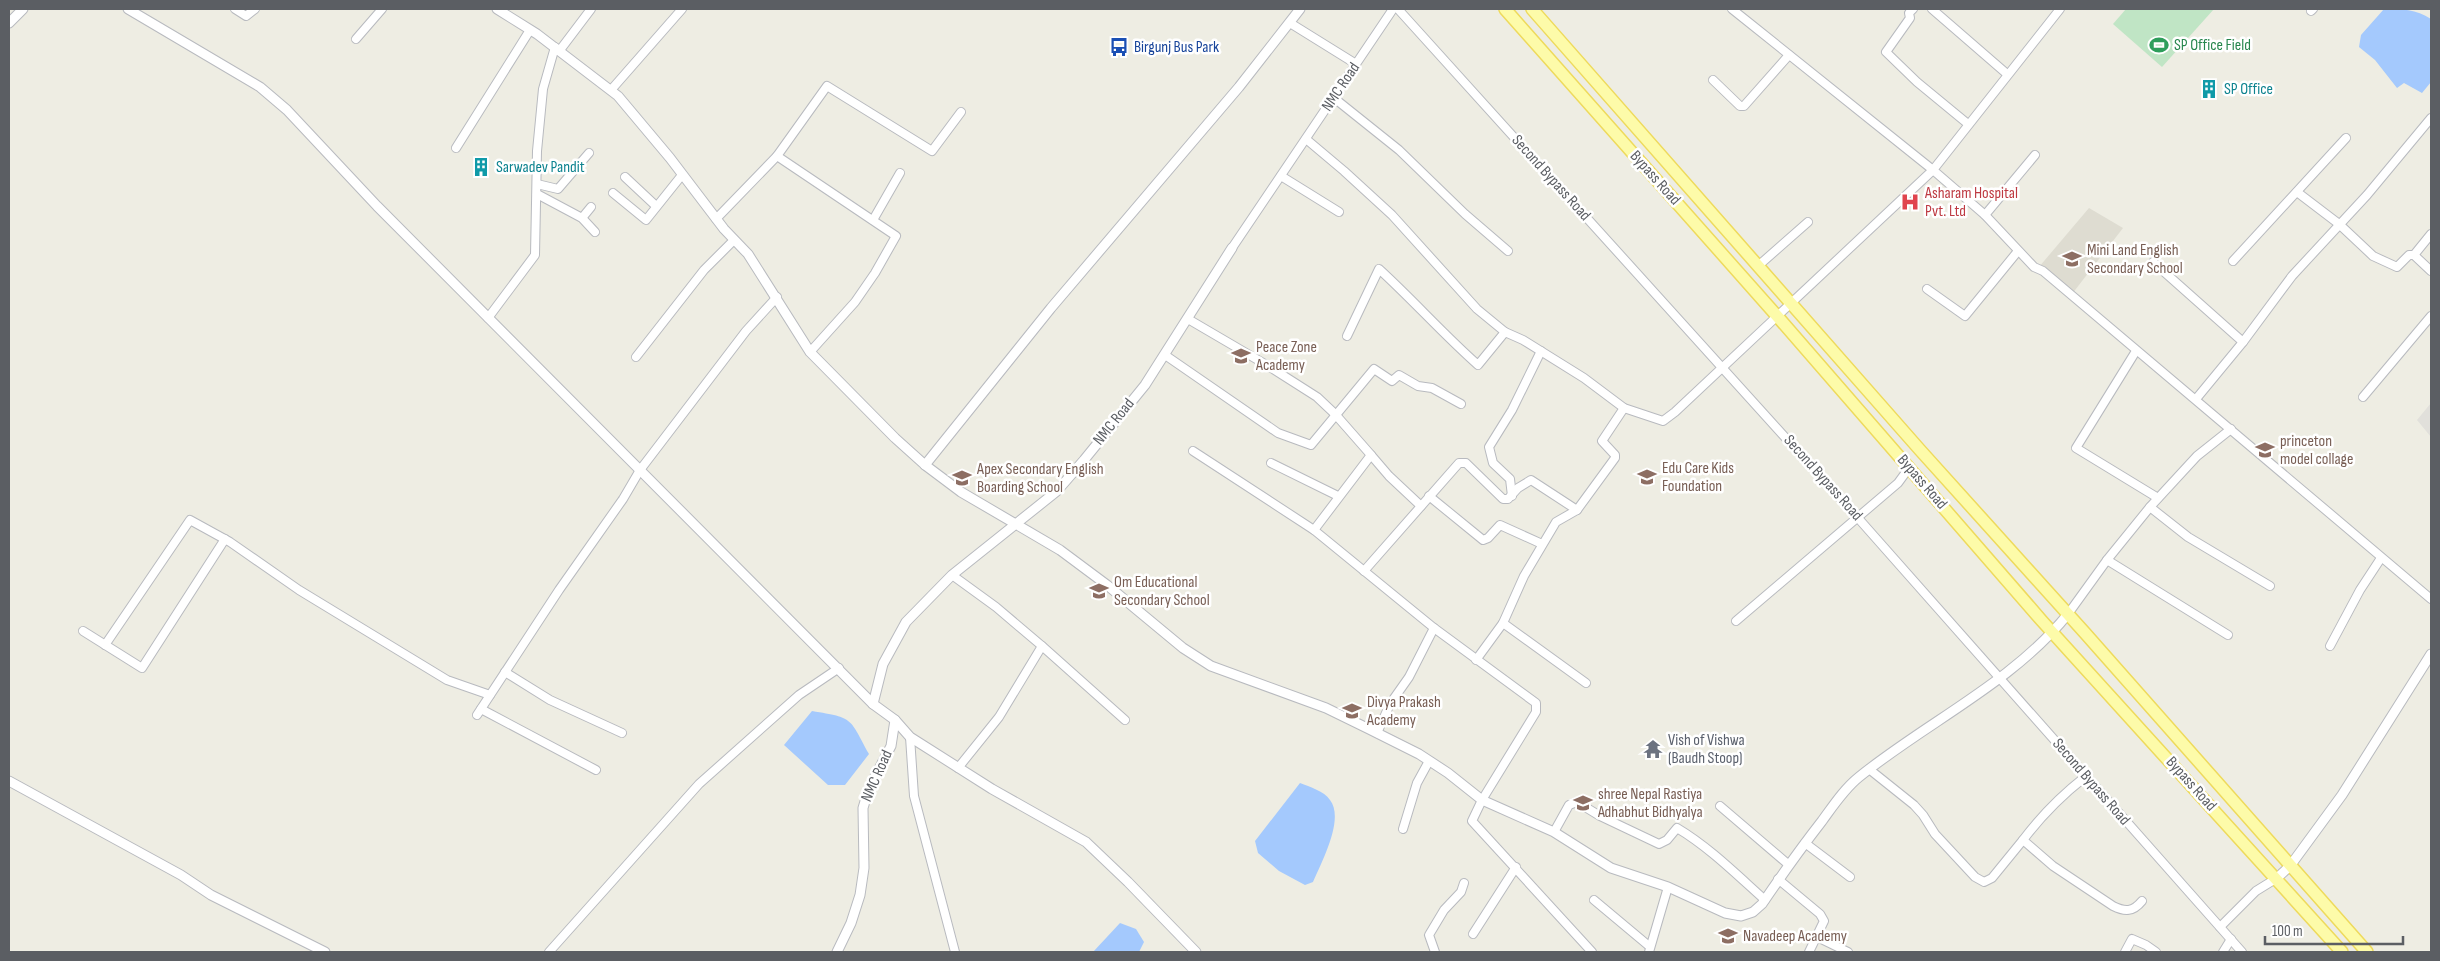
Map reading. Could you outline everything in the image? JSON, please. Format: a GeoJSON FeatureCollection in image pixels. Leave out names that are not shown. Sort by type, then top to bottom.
{"type":"FeatureCollection","features":[{"type":"Feature","properties":{"kind":"main road","name":"Bypass Road"},"geometry":{"type":"LineString","coordinates":[[1505,9],[2053,632],[2342,952]]}},
{"type":"Feature","properties":{"kind":"main road","name":"Bypass Road"},"geometry":{"type":"LineString","coordinates":[[1532,9],[2367,952]]}},
{"type":"Feature","properties":{"kind":"main road"},"geometry":{"type":"LineString","coordinates":[[2156,746],[2173,732]]}},
{"type":"Feature","properties":{"kind":"street"},"geometry":{"type":"LineString","coordinates":[[9,23],[23,9]]}},
{"type":"Feature","properties":{"kind":"street"},"geometry":{"type":"LineString","coordinates":[[128,9],[260,87],[287,110],[377,206],[873,704],[895,720],[910,737],[958,768],[1086,842],[1196,952]]}},
{"type":"Feature","properties":{"kind":"street"},"geometry":{"type":"LineString","coordinates":[[235,9],[246,16],[255,9]]}},
{"type":"Feature","properties":{"kind":"street"},"geometry":{"type":"LineString","coordinates":[[356,39],[382,9]]}},
{"type":"Feature","properties":{"kind":"street"},"geometry":{"type":"LineString","coordinates":[[497,9],[557,49],[611,90],[641,123],[716,220],[748,254],[777,297],[810,352],[844,389],[925,465],[961,492],[1060,550],[1106,584],[1183,648],[1211,666],[1326,708],[1429,761],[1482,800],[1554,832],[1611,868],[1668,887],[1725,913],[1742,916],[1753,912],[1765,900],[1805,842],[1843,794],[1869,769],[2001,677],[2053,632],[2150,507],[2197,456],[2232,429]]}},
{"type":"Feature","properties":{"kind":"street"},"geometry":{"type":"LineString","coordinates":[[488,318],[535,255],[543,89],[557,49],[591,9]]}},
{"type":"Feature","properties":{"kind":"street"},"geometry":{"type":"LineString","coordinates":[[611,90],[682,9]]}},
{"type":"Feature","properties":{"kind":"street"},"geometry":{"type":"LineString","coordinates":[[925,465],[1051,308],[1170,169],[1300,9]]}},
{"type":"Feature","properties":{"kind":"street","name":"NMC Road"},"geometry":{"type":"LineString","coordinates":[[873,704],[883,664],[906,622],[952,575],[1057,491],[1145,386],[1232,248],[1393,9]]}},
{"type":"Feature","properties":{"kind":"street","name":"Second Bypass Road"},"geometry":{"type":"LineString","coordinates":[[1398,9],[2001,677],[2085,777],[2242,952]]}},
{"type":"Feature","properties":{"kind":"street"},"geometry":{"type":"LineString","coordinates":[[1732,9],[1933,170],[1985,215],[2018,252],[2232,429],[2431,600]]}},
{"type":"Feature","properties":{"kind":"street"},"geometry":{"type":"LineString","coordinates":[[1913,9],[1909,13],[1910,18],[1886,52],[1917,82],[1968,124]]}},
{"type":"Feature","properties":{"kind":"street"},"geometry":{"type":"LineString","coordinates":[[1932,9],[2007,74]]}},
{"type":"Feature","properties":{"kind":"street"},"geometry":{"type":"LineString","coordinates":[[1306,139],[1392,215],[1477,309],[1504,332],[1541,351],[1584,378],[1624,408],[1663,420],[1675,412],[1792,304],[1933,170],[2060,9]]}},
{"type":"Feature","properties":{"kind":"street"},"geometry":{"type":"LineString","coordinates":[[1290,23],[1356,64]]}},
{"type":"Feature","properties":{"kind":"street"},"geometry":{"type":"LineString","coordinates":[[456,148],[530,30]]}},
{"type":"Feature","properties":{"kind":"street"},"geometry":{"type":"LineString","coordinates":[[1712,80],[1735,103],[1744,106],[1789,55]]}},
{"type":"Feature","properties":{"kind":"street"},"geometry":{"type":"LineString","coordinates":[[716,220],[777,156],[827,86],[932,151],[961,112]]}},
{"type":"Feature","properties":{"kind":"street"},"geometry":{"type":"LineString","coordinates":[[1334,98],[1399,150],[1465,214],[1508,251]]}},
{"type":"Feature","properties":{"kind":"street"},"geometry":{"type":"LineString","coordinates":[[2196,399],[2243,342],[2292,276],[2367,195],[2431,118]]}},
{"type":"Feature","properties":{"kind":"street"},"geometry":{"type":"LineString","coordinates":[[2233,261],[2346,138]]}},
{"type":"Feature","properties":{"kind":"street"},"geometry":{"type":"LineString","coordinates":[[537,184],[558,189],[589,152]]}},
{"type":"Feature","properties":{"kind":"street"},"geometry":{"type":"LineString","coordinates":[[1985,215],[2035,155]]}},
{"type":"Feature","properties":{"kind":"street"},"geometry":{"type":"LineString","coordinates":[[777,156],[896,236],[875,273],[855,302],[810,352]]}},
{"type":"Feature","properties":{"kind":"street"},"geometry":{"type":"LineString","coordinates":[[873,220],[900,173]]}},
{"type":"Feature","properties":{"kind":"street"},"geometry":{"type":"LineString","coordinates":[[613,192],[646,220],[682,175]]}},
{"type":"Feature","properties":{"kind":"street"},"geometry":{"type":"LineString","coordinates":[[1281,176],[1339,212]]}},
{"type":"Feature","properties":{"kind":"street"},"geometry":{"type":"LineString","coordinates":[[625,177],[656,206]]}},
{"type":"Feature","properties":{"kind":"street"},"geometry":{"type":"LineString","coordinates":[[2297,192],[2339,224],[2373,256],[2398,267],[2409,255],[2414,255],[2431,234]]}},
{"type":"Feature","properties":{"kind":"street"},"geometry":{"type":"LineString","coordinates":[[537,194],[582,218],[595,232]]}},
{"type":"Feature","properties":{"kind":"street"},"geometry":{"type":"LineString","coordinates":[[582,218],[591,207]]}},
{"type":"Feature","properties":{"kind":"street"},"geometry":{"type":"LineString","coordinates":[[1758,266],[1808,222]]}},
{"type":"Feature","properties":{"kind":"street"},"geometry":{"type":"LineString","coordinates":[[636,358],[704,270],[734,240]]}},
{"type":"Feature","properties":{"kind":"street"},"geometry":{"type":"LineString","coordinates":[[1927,289],[1965,316],[2018,252]]}},
{"type":"Feature","properties":{"kind":"street"},"geometry":{"type":"LineString","coordinates":[[2414,255],[2431,271]]}},
{"type":"Feature","properties":{"kind":"street"},"geometry":{"type":"LineString","coordinates":[[2153,262],[2243,342]]}},
{"type":"Feature","properties":{"kind":"street"},"geometry":{"type":"LineString","coordinates":[[1347,336],[1379,269],[1478,365],[1504,332]]}},
{"type":"Feature","properties":{"kind":"street"},"geometry":{"type":"LineString","coordinates":[[596,770],[479,712],[624,498],[640,470],[746,331],[777,297]]}},
{"type":"Feature","properties":{"kind":"street"},"geometry":{"type":"LineString","coordinates":[[2363,397],[2431,316]]}},
{"type":"Feature","properties":{"kind":"street"},"geometry":{"type":"LineString","coordinates":[[1188,320],[1270,367],[1317,397],[1335,414],[1389,476],[1421,506]]}},
{"type":"Feature","properties":{"kind":"street"},"geometry":{"type":"LineString","coordinates":[[1512,496],[1510,479],[1493,463],[1489,447],[1512,410],[1541,351]]}},
{"type":"Feature","properties":{"kind":"street"},"geometry":{"type":"LineString","coordinates":[[2136,351],[2076,448],[2158,498]]}},
{"type":"Feature","properties":{"kind":"street"},"geometry":{"type":"LineString","coordinates":[[1165,355],[1278,433],[1311,445],[1374,369],[1392,381],[1399,375],[1418,386],[1432,388],[1460,404]]}},
{"type":"Feature","properties":{"kind":"street"},"geometry":{"type":"LineString","coordinates":[[1476,660],[1503,623],[1511,602],[1556,522],[1577,510],[1615,458],[1615,455],[1602,441],[1624,408]]}},
{"type":"Feature","properties":{"kind":"street"},"geometry":{"type":"LineString","coordinates":[[1193,451],[1314,530],[1434,628],[1536,703],[1537,709],[1482,800],[1472,821],[1592,952]]}},
{"type":"Feature","properties":{"kind":"street"},"geometry":{"type":"LineString","coordinates":[[1314,530],[1370,455]]}},
{"type":"Feature","properties":{"kind":"street"},"geometry":{"type":"LineString","coordinates":[[1364,571],[1428,496],[1456,465],[1462,462],[1503,499],[1508,499],[1518,488],[1531,480],[1577,510]]}},
{"type":"Feature","properties":{"kind":"street"},"geometry":{"type":"LineString","coordinates":[[1271,463],[1338,496]]}},
{"type":"Feature","properties":{"kind":"street"},"geometry":{"type":"LineString","coordinates":[[1736,622],[1898,484],[1909,468]]}},
{"type":"Feature","properties":{"kind":"street"},"geometry":{"type":"LineString","coordinates":[[1428,496],[1483,540],[1488,538],[1500,525],[1542,544]]}},
{"type":"Feature","properties":{"kind":"street"},"geometry":{"type":"LineString","coordinates":[[2150,507],[2188,537],[2270,586]]}},
{"type":"Feature","properties":{"kind":"street"},"geometry":{"type":"LineString","coordinates":[[105,645],[190,520],[225,539],[299,590],[447,680],[490,695]]}},
{"type":"Feature","properties":{"kind":"street"},"geometry":{"type":"LineString","coordinates":[[83,631],[142,668],[225,539]]}},
{"type":"Feature","properties":{"kind":"street"},"geometry":{"type":"LineString","coordinates":[[2330,646],[2360,590],[2382,558]]}},
{"type":"Feature","properties":{"kind":"street"},"geometry":{"type":"LineString","coordinates":[[2107,560],[2228,635]]}},
{"type":"Feature","properties":{"kind":"street"},"geometry":{"type":"LineString","coordinates":[[952,575],[996,607],[1125,720]]}},
{"type":"Feature","properties":{"kind":"street"},"geometry":{"type":"LineString","coordinates":[[1503,623],[1586,683]]}},
{"type":"Feature","properties":{"kind":"street"},"geometry":{"type":"LineString","coordinates":[[1377,733],[1390,704],[1409,677],[1434,628]]}},
{"type":"Feature","properties":{"kind":"street"},"geometry":{"type":"LineString","coordinates":[[958,768],[999,717],[1042,646]]}},
{"type":"Feature","properties":{"kind":"street"},"geometry":{"type":"LineString","coordinates":[[2220,927],[2256,891],[2277,878],[2290,866],[2345,790],[2430,657]]}},
{"type":"Feature","properties":{"kind":"street"},"geometry":{"type":"LineString","coordinates":[[549,952],[699,784],[799,695],[839,668]]}},
{"type":"Feature","properties":{"kind":"street"},"geometry":{"type":"LineString","coordinates":[[505,672],[550,700],[622,733]]}},
{"type":"Feature","properties":{"kind":"street","name":"NMC Road"},"geometry":{"type":"LineString","coordinates":[[837,952],[851,923],[860,895],[864,868],[863,808],[868,788],[891,746],[895,720]]}},
{"type":"Feature","properties":{"kind":"street"},"geometry":{"type":"LineString","coordinates":[[910,737],[914,796],[955,952]]}},
{"type":"Feature","properties":{"kind":"street"},"geometry":{"type":"LineString","coordinates":[[1403,829],[1417,783],[1429,761]]}},
{"type":"Feature","properties":{"kind":"street"},"geometry":{"type":"LineString","coordinates":[[1869,769],[1914,805],[1923,814],[1935,834],[1975,877],[1984,882],[1992,878],[2035,824],[2066,792],[2085,777]]}},
{"type":"Feature","properties":{"kind":"street"},"geometry":{"type":"LineString","coordinates":[[9,781],[181,875],[211,895],[325,952]]}},
{"type":"Feature","properties":{"kind":"street"},"geometry":{"type":"LineString","coordinates":[[1554,832],[1569,804],[1577,802],[1600,816],[1659,844],[1667,840],[1677,828],[1703,846],[1765,900]]}},
{"type":"Feature","properties":{"kind":"street"},"geometry":{"type":"LineString","coordinates":[[1720,806],[1789,865]]}},
{"type":"Feature","properties":{"kind":"street"},"geometry":{"type":"LineString","coordinates":[[2023,840],[2053,866],[2113,906],[2123,911],[2131,910],[2142,901]]}},
{"type":"Feature","properties":{"kind":"street"},"geometry":{"type":"LineString","coordinates":[[1805,842],[1850,877]]}},
{"type":"Feature","properties":{"kind":"street"},"geometry":{"type":"LineString","coordinates":[[1473,934],[1516,867]]}},
{"type":"Feature","properties":{"kind":"street"},"geometry":{"type":"LineString","coordinates":[[1778,879],[1820,914],[1824,921],[1809,952]]}},
{"type":"Feature","properties":{"kind":"street"},"geometry":{"type":"LineString","coordinates":[[1435,952],[1429,935],[1444,910],[1461,892],[1464,883]]}},
{"type":"Feature","properties":{"kind":"street"},"geometry":{"type":"LineString","coordinates":[[1594,900],[1649,949],[1668,887]]}},
{"type":"Feature","properties":{"kind":"street"},"geometry":{"type":"LineString","coordinates":[[1817,937],[1848,952]]}},
{"type":"Feature","properties":{"kind":"street"},"geometry":{"type":"LineString","coordinates":[[2125,952],[2132,939],[2156,952]]}},
{"type":"Feature","properties":{"kind":"street"},"geometry":{"type":"LineString","coordinates":[[2223,952],[2231,939]]}},
{"type":"Feature","properties":{"kind":"shaded area","name":"Mini Land English Secondary School"},"geometry":{"type":"Polygon","coordinates":[[[2089,208],[2123,228],[2072,294],[2039,267],[2089,208]]]}},
{"type":"Feature","properties":{"kind":"shaded area"},"geometry":{"type":"Polygon","coordinates":[[[2431,403],[2431,437],[2417,420],[2431,403]]]}},
{"type":"Feature","properties":{"kind":"green space","name":"SP Office Field"},"geometry":{"type":"Polygon","coordinates":[[[2126,9],[2214,9],[2162,67],[2113,24],[2126,9]]]}},
{"type":"Feature","properties":{"kind":"water"},"geometry":{"type":"Polygon","coordinates":[[[2384,9],[2414,11],[2431,19],[2431,82],[2422,93],[2404,83],[2397,88],[2375,60],[2359,47],[2361,35],[2384,9]]]}},
{"type":"Feature","properties":{"kind":"water"},"geometry":{"type":"Polygon","coordinates":[[[812,711],[844,718],[854,726],[869,754],[845,785],[828,785],[784,745],[812,711]]]}},
{"type":"Feature","properties":{"kind":"water"},"geometry":{"type":"Polygon","coordinates":[[[1300,783],[1324,794],[1330,800],[1334,808],[1335,818],[1330,841],[1313,882],[1305,885],[1279,871],[1258,853],[1255,841],[1300,783]]]}},
{"type":"Feature","properties":{"kind":"water"},"geometry":{"type":"Polygon","coordinates":[[[1120,923],[1136,929],[1144,942],[1139,952],[1093,952],[1120,923]]]}},
{"type":"Feature","properties":{"kind":"place","name":"SP Office Field"},"geometry":{"type":"Point","coordinates":[2159,45]}},
{"type":"Feature","properties":{"kind":"place","name":"Birgunj Bus Park"},"geometry":{"type":"Point","coordinates":[1119,47]}},
{"type":"Feature","properties":{"kind":"place","name":"SP Office"},"geometry":{"type":"Point","coordinates":[2209,89]}},
{"type":"Feature","properties":{"kind":"place","name":"Sarwadev Pandit"},"geometry":{"type":"Point","coordinates":[481,167]}},
{"type":"Feature","properties":{"kind":"place","name":"Asharam Hospital Pvt. Ltd"},"geometry":{"type":"Point","coordinates":[1910,202]}},
{"type":"Feature","properties":{"kind":"place","name":"Mini Land English Secondary School"},"geometry":{"type":"Point","coordinates":[2072,259]}},
{"type":"Feature","properties":{"kind":"place","name":"Peace Zone Academy"},"geometry":{"type":"Point","coordinates":[1241,356]}},
{"type":"Feature","properties":{"kind":"place","name":"princeton model collage"},"geometry":{"type":"Point","coordinates":[2265,450]}},
{"type":"Feature","properties":{"kind":"place","name":"Edu Care Kids Foundation"},"geometry":{"type":"Point","coordinates":[1647,477]}},
{"type":"Feature","properties":{"kind":"place","name":"Apex Secondary English Boarding School"},"geometry":{"type":"Point","coordinates":[962,478]}},
{"type":"Feature","properties":{"kind":"place","name":"Om Educational Secondary School"},"geometry":{"type":"Point","coordinates":[1099,591]}},
{"type":"Feature","properties":{"kind":"place","name":"Divya Prakash Academy"},"geometry":{"type":"Point","coordinates":[1352,711]}},
{"type":"Feature","properties":{"kind":"place","name":"Vish of Vishwa (Baudh Stoop)"},"geometry":{"type":"Point","coordinates":[1653,749]}},
{"type":"Feature","properties":{"kind":"place","name":"shree Nepal Rastiya Adhabhut Bidhyalya"},"geometry":{"type":"Point","coordinates":[1583,803]}},
{"type":"Feature","properties":{"kind":"place","name":"Navadeep Academy"},"geometry":{"type":"Point","coordinates":[1728,936]}}]}
